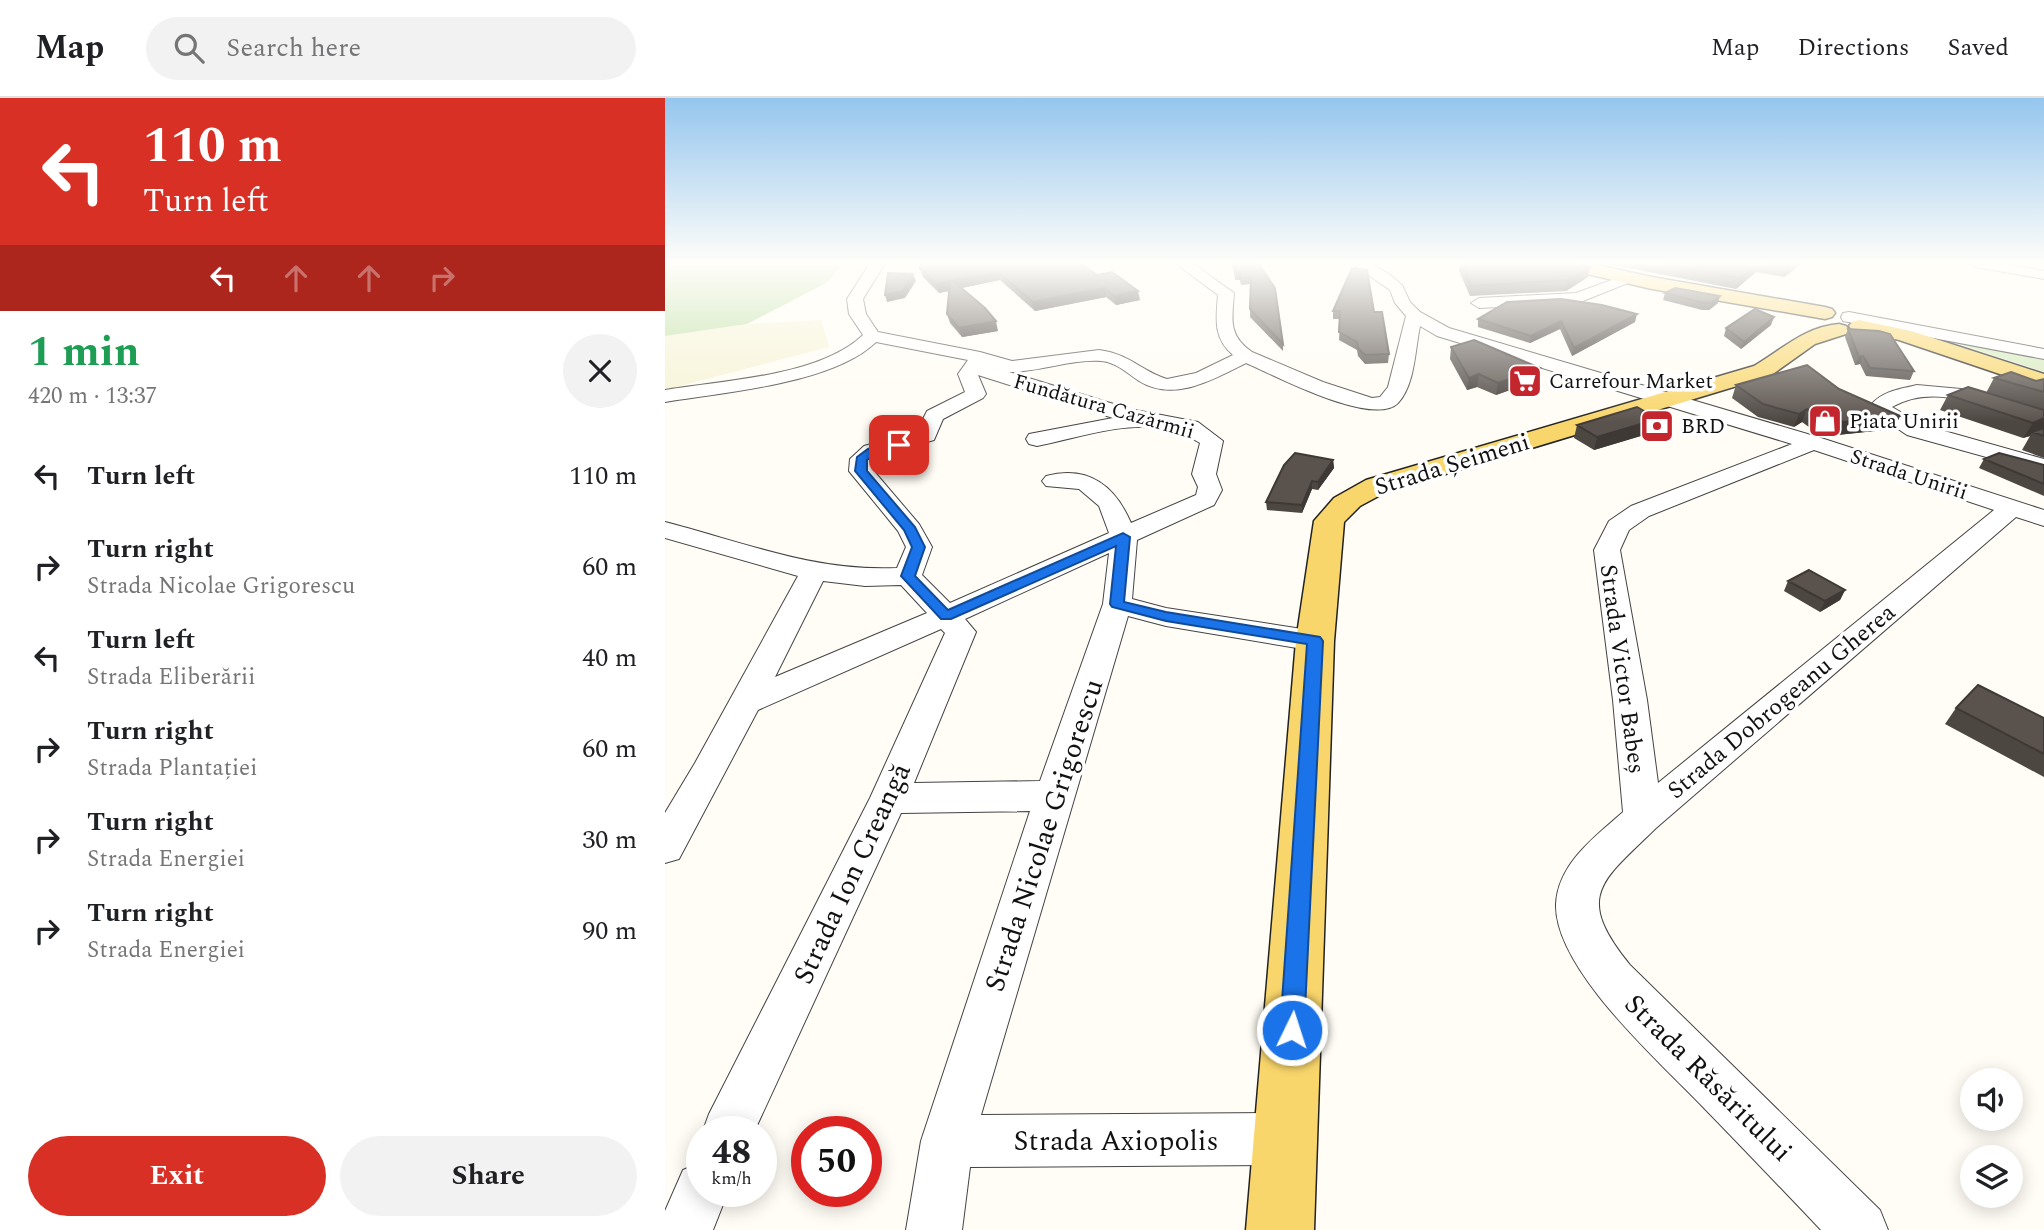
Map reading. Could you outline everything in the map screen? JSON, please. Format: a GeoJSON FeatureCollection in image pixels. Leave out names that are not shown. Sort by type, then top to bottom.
{"type":"FeatureCollection","features":[{"type":"Feature","properties":{"kind":"main road"},"geometry":{"type":"LineString","coordinates":[[1802,316],[1815,322],[1849,324],[1905,335],[2044,382]]}},
{"type":"Feature","properties":{"kind":"main road","name":"Strada Șeimeni"},"geometry":{"type":"LineString","coordinates":[[1280,1230],[1315,641],[1329,521],[1339,508],[1355,496],[1376,486],[1762,371],[1784,358],[1815,322]]}},
{"type":"Feature","properties":{"kind":"street"},"geometry":{"type":"LineString","coordinates":[[858,316],[872,335],[949,350],[976,362],[1013,367],[1099,355],[1112,356],[1130,363],[1159,383],[1170,384],[1197,378],[1246,356]]}},
{"type":"Feature","properties":{"kind":"street"},"geometry":{"type":"LineString","coordinates":[[1224,316],[1223,334],[1233,347],[1246,356],[1349,399],[1376,404],[1387,402],[1398,387],[1414,316]]}},
{"type":"Feature","properties":{"kind":"street","name":"Strada Unirii"},"geometry":{"type":"LineString","coordinates":[[1414,316],[1443,332],[1813,443],[2044,519]]}},
{"type":"Feature","properties":{"kind":"street"},"geometry":{"type":"LineString","coordinates":[[1849,324],[2044,354]]}},
{"type":"Feature","properties":{"kind":"street"},"geometry":{"type":"LineString","coordinates":[[1409,337],[1443,332]]}},
{"type":"Feature","properties":{"kind":"street"},"geometry":{"type":"LineString","coordinates":[[818,369],[847,358],[867,344],[872,335]]}},
{"type":"Feature","properties":{"kind":"street"},"geometry":{"type":"LineString","coordinates":[[2003,347],[2044,361]]}},
{"type":"Feature","properties":{"kind":"street"},"geometry":{"type":"LineString","coordinates":[[665,396],[901,353],[949,350]]}},
{"type":"Feature","properties":{"kind":"street"},"geometry":{"type":"LineString","coordinates":[[908,576],[919,547],[910,529],[861,471],[861,459],[872,452],[926,435],[934,415],[977,394],[968,374],[976,362]]}},
{"type":"Feature","properties":{"kind":"street","name":"Fundătura Cazărmii"},"geometry":{"type":"LineString","coordinates":[[976,362],[1101,409],[1190,427],[1212,441],[1203,474],[1210,485],[1210,494],[1205,500],[1123,537]]}},
{"type":"Feature","properties":{"kind":"street"},"geometry":{"type":"LineString","coordinates":[[2044,420],[1977,399],[1936,391],[1902,393],[1881,405],[1883,412],[1915,430],[2044,466]]}},
{"type":"Feature","properties":{"kind":"street"},"geometry":{"type":"LineString","coordinates":[[1037,439],[1142,419]]}},
{"type":"Feature","properties":{"kind":"street","name":"Strada Victor Babeș"},"geometry":{"type":"LineString","coordinates":[[1643,817],[1630,700],[1607,550],[1618,526],[1640,511],[1813,443]]}},
{"type":"Feature","properties":{"kind":"street","name":"Strada Nicolae Grigorescu"},"geometry":{"type":"LineString","coordinates":[[934,1230],[947,1141],[1054,796],[1117,604],[1123,537],[1110,503],[1085,482],[1054,481]]}},
{"type":"Feature","properties":{"kind":"street","name":"Strada Dobrogeanu Gherea"},"geometry":{"type":"LineString","coordinates":[[1578,912],[1579,892],[1589,871],[1643,817],[2011,508]]}},
{"type":"Feature","properties":{"kind":"street"},"geometry":{"type":"LineString","coordinates":[[665,530],[741,554],[814,572],[860,578],[908,576],[946,616]]}},
{"type":"Feature","properties":{"kind":"street"},"geometry":{"type":"LineString","coordinates":[[746,702],[1123,537]]}},
{"type":"Feature","properties":{"kind":"street"},"geometry":{"type":"LineString","coordinates":[[665,847],[746,702],[814,572]]}},
{"type":"Feature","properties":{"kind":"street"},"geometry":{"type":"LineString","coordinates":[[1117,604],[1166,617],[1315,641]]}},
{"type":"Feature","properties":{"kind":"street","name":"Strada Ion Creangă"},"geometry":{"type":"LineString","coordinates":[[735,1116],[889,798],[961,632],[946,616]]}},
{"type":"Feature","properties":{"kind":"street"},"geometry":{"type":"LineString","coordinates":[[889,798],[1054,796]]}},
{"type":"Feature","properties":{"kind":"street","name":"Strada Răsăritului"},"geometry":{"type":"LineString","coordinates":[[1578,912],[1583,936],[1598,960],[1626,993],[1860,1230]]}},
{"type":"Feature","properties":{"kind":"street","name":"Strada Axiopolis"},"geometry":{"type":"LineString","coordinates":[[947,1141],[1285,1139]]}},
{"type":"Feature","properties":{"kind":"street"},"geometry":{"type":"LineString","coordinates":[[685,1230],[695,1207]]}},
{"type":"Feature","properties":{"kind":"shaded area"},"geometry":{"type":"Polygon","coordinates":[[[821,320],[829,347],[665,390],[665,336],[747,324],[821,320]]]}},
{"type":"Feature","properties":{"kind":"green space"},"geometry":{"type":"Polygon","coordinates":[[[665,316],[763,316],[747,324],[665,336],[665,316]]]}},
{"type":"Feature","properties":{"kind":"green space"},"geometry":{"type":"Polygon","coordinates":[[[1907,327],[2044,360],[2044,372],[1907,327]]]}},
{"type":"Feature","properties":{"kind":"building"},"geometry":{"type":"Polygon","coordinates":[[[949,316],[992,316],[996,321],[959,328],[949,316]]]}},
{"type":"Feature","properties":{"kind":"building"},"geometry":{"type":"Polygon","coordinates":[[[1256,316],[1279,316],[1283,344],[1256,316]]]}},
{"type":"Feature","properties":{"kind":"building"},"geometry":{"type":"Polygon","coordinates":[[[1340,316],[1383,316],[1389,354],[1365,355],[1358,348],[1357,342],[1339,332],[1340,316]]]}},
{"type":"Feature","properties":{"kind":"building"},"geometry":{"type":"Polygon","coordinates":[[[1483,316],[1634,316],[1574,348],[1561,321],[1531,336],[1478,319],[1483,316]]]}},
{"type":"Feature","properties":{"kind":"building"},"geometry":{"type":"Polygon","coordinates":[[[1745,316],[1774,317],[1744,342],[1726,328],[1745,316]]]}},
{"type":"Feature","properties":{"kind":"building"},"geometry":{"type":"Polygon","coordinates":[[[1848,329],[1890,334],[1914,371],[1870,368],[1863,356],[1859,357],[1848,329]]]}},
{"type":"Feature","properties":{"kind":"building"},"geometry":{"type":"Polygon","coordinates":[[[1474,340],[1540,368],[1498,383],[1479,374],[1469,378],[1451,347],[1474,340]]]}},
{"type":"Feature","properties":{"kind":"building"},"geometry":{"type":"Polygon","coordinates":[[[1807,365],[1839,389],[1900,416],[1843,422],[1833,416],[1818,417],[1807,409],[1799,414],[1763,404],[1736,385],[1807,365]]]}},
{"type":"Feature","properties":{"kind":"building"},"geometry":{"type":"Polygon","coordinates":[[[2011,372],[2036,381],[2044,379],[2044,392],[1994,378],[2011,372]]]}},
{"type":"Feature","properties":{"kind":"building"},"geometry":{"type":"Polygon","coordinates":[[[1968,387],[2044,410],[2044,418],[2033,423],[1948,395],[1968,387]]]}},
{"type":"Feature","properties":{"kind":"building"},"geometry":{"type":"Polygon","coordinates":[[[1637,407],[1658,419],[1597,437],[1577,425],[1637,407]]]}},
{"type":"Feature","properties":{"kind":"building"},"geometry":{"type":"Polygon","coordinates":[[[2044,428],[2044,436],[2032,432],[2044,428]]]}},
{"type":"Feature","properties":{"kind":"building"},"geometry":{"type":"Polygon","coordinates":[[[1295,453],[1333,460],[1318,482],[1312,481],[1302,505],[1266,502],[1284,465],[1295,453]]]}},
{"type":"Feature","properties":{"kind":"building"},"geometry":{"type":"Polygon","coordinates":[[[1999,453],[2044,465],[2044,484],[1984,459],[1999,453]]]}},
{"type":"Feature","properties":{"kind":"building"},"geometry":{"type":"Polygon","coordinates":[[[1809,570],[1845,590],[1825,601],[1788,581],[1809,570]]]}},
{"type":"Feature","properties":{"kind":"building"},"geometry":{"type":"Polygon","coordinates":[[[1978,685],[2044,718],[2044,754],[1956,708],[1978,685]]]}},
{"type":"Feature","properties":{"kind":"place","name":"Carrefour Market"},"geometry":{"type":"Point","coordinates":[1525,381]}},
{"type":"Feature","properties":{"kind":"place","name":"Piata Unirii"},"geometry":{"type":"Point","coordinates":[1825,421]}},
{"type":"Feature","properties":{"kind":"place","name":"BRD"},"geometry":{"type":"Point","coordinates":[1657,426]}},
{"type":"Feature","properties":{"kind":"route"},"geometry":{"type":"LineString","coordinates":[[899,445],[872,452],[861,459],[861,471],[910,529],[919,547],[908,576],[946,616],[1123,537],[1117,604],[1166,617],[1315,641],[1292,1030]]}}]}
